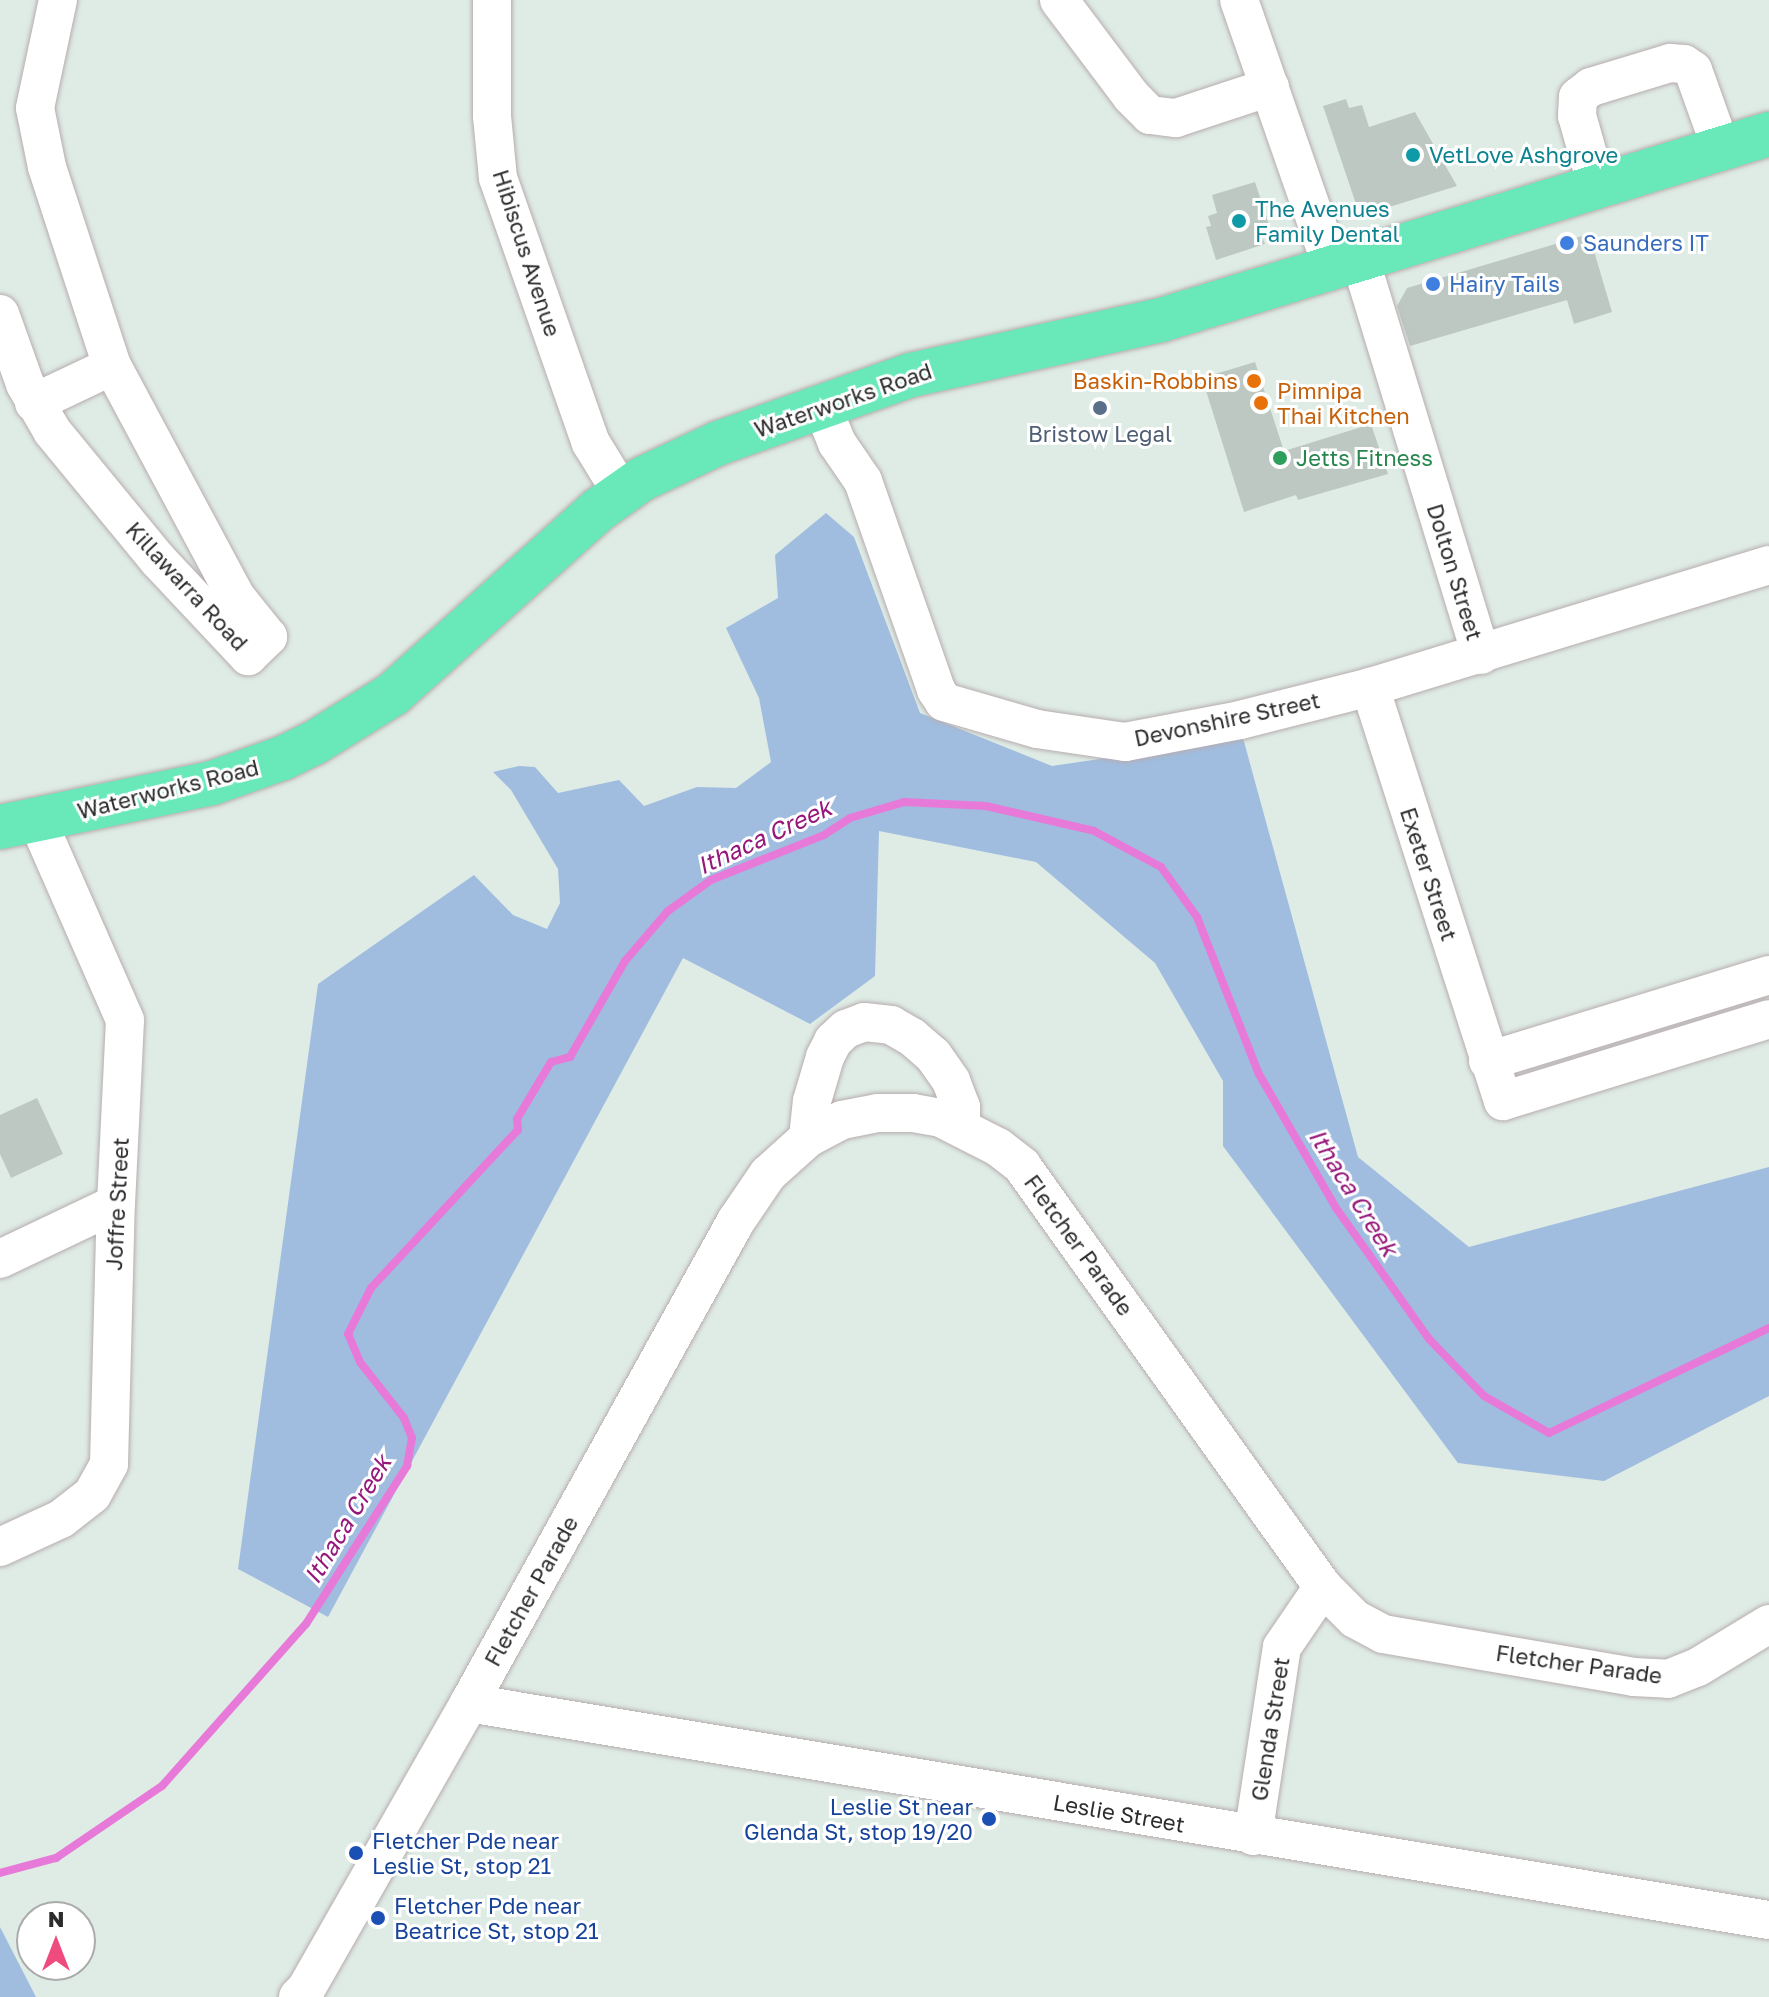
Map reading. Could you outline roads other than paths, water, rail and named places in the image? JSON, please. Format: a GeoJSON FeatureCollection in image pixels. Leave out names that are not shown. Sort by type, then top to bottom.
{"type":"FeatureCollection","features":[{"type":"Feature","properties":{"kind":"main road","name":"Waterworks Road"},"geometry":{"type":"LineString","coordinates":[[19,824],[212,783],[283,758],[343,728],[422,670],[573,531],[621,492],[692,453],[943,366],[1131,329],[1769,134]]}},
{"type":"Feature","properties":{"kind":"street","name":"Killawarra Road"},"geometry":{"type":"LineString","coordinates":[[0,314],[34,403],[65,449],[189,595],[248,656],[268,637],[248,616],[212,554],[112,366],[47,167],[35,108],[58,0]]}},
{"type":"Feature","properties":{"kind":"street","name":"Hibiscus Avenue"},"geometry":{"type":"LineString","coordinates":[[492,0],[492,116],[498,178],[591,443],[621,492]]}},
{"type":"Feature","properties":{"kind":"street"},"geometry":{"type":"LineString","coordinates":[[1059,0],[1131,96],[1150,115],[1176,118],[1270,87]]}},
{"type":"Feature","properties":{"kind":"street","name":"Dolton Street"},"geometry":{"type":"LineString","coordinates":[[1239,0],[1270,87],[1346,263],[1481,655]]}},
{"type":"Feature","properties":{"kind":"street"},"geometry":{"type":"LineString","coordinates":[[1597,186],[1577,116],[1578,97],[1591,87],[1670,63],[1684,64],[1693,70],[1721,148]]}},
{"type":"Feature","properties":{"kind":"street"},"geometry":{"type":"LineString","coordinates":[[34,403],[112,366]]}},
{"type":"Feature","properties":{"kind":"street","name":"Devonshire Street"},"geometry":{"type":"LineString","coordinates":[[822,406],[837,443],[863,481],[936,690],[944,702],[1037,729],[1125,742],[1240,720],[1481,655],[1769,565]]}},
{"type":"Feature","properties":{"kind":"street"},"geometry":{"type":"LineString","coordinates":[[189,595],[209,577],[212,554]]}},
{"type":"Feature","properties":{"kind":"street","name":"Exeter Street"},"geometry":{"type":"LineString","coordinates":[[1370,687],[1503,1101],[1769,1019]]}},
{"type":"Feature","properties":{"kind":"street","name":"Joffre Street"},"geometry":{"type":"LineString","coordinates":[[0,1547],[61,1519],[92,1495],[109,1464],[125,1020],[19,824]]}},
{"type":"Feature","properties":{"kind":"street"},"geometry":{"type":"LineString","coordinates":[[1488,1061],[1769,975]]}},
{"type":"Feature","properties":{"kind":"street"},"geometry":{"type":"LineString","coordinates":[[808,1138],[812,1101],[825,1057],[833,1041],[846,1029],[864,1022],[891,1025],[912,1037],[933,1055],[951,1081],[961,1107],[961,1126]]}},
{"type":"Feature","properties":{"kind":"street","name":"Fletcher Parade"},"geometry":{"type":"LineString","coordinates":[[298,1997],[306,1989],[469,1703],[736,1221],[768,1174],[808,1138],[842,1120],[878,1113],[913,1113],[961,1126],[1022,1166],[1323,1587],[1355,1619],[1383,1634],[1634,1677],[1668,1679],[1698,1667],[1769,1624]]}},
{"type":"Feature","properties":{"kind":"street"},"geometry":{"type":"LineString","coordinates":[[0,1259],[116,1204]]}},
{"type":"Feature","properties":{"kind":"street","name":"Glenda Street"},"geometry":{"type":"LineString","coordinates":[[1253,1836],[1282,1647],[1323,1587]]}},
{"type":"Feature","properties":{"kind":"street","name":"Leslie Street"},"geometry":{"type":"LineString","coordinates":[[469,1703],[1769,1920]]}},
{"type":"Feature","properties":{"kind":"waterway","name":"Ithaca Creek"},"geometry":{"type":"LineString","coordinates":[[0,1873],[56,1858],[162,1786],[306,1624],[407,1466],[412,1438],[404,1418],[360,1362],[348,1334],[371,1288],[518,1130],[517,1119],[551,1062],[570,1057],[625,961],[668,911],[711,880],[824,835],[850,818],[904,802],[986,806],[1094,831],[1161,867],[1197,917],[1259,1074],[1336,1208],[1429,1339],[1484,1396],[1549,1433],[1769,1328]]}},
{"type":"Feature","properties":{"kind":"place","name":"VetLove Ashgrove"},"geometry":{"type":"Point","coordinates":[1413,155]}},
{"type":"Feature","properties":{"kind":"place","name":"The Avenues Family Dental"},"geometry":{"type":"Point","coordinates":[1239,221]}},
{"type":"Feature","properties":{"kind":"place","name":"Saunders IT"},"geometry":{"type":"Point","coordinates":[1567,243]}},
{"type":"Feature","properties":{"kind":"place","name":"Hairy Tails"},"geometry":{"type":"Point","coordinates":[1433,284]}},
{"type":"Feature","properties":{"kind":"place","name":"Baskin-Robbins"},"geometry":{"type":"Point","coordinates":[1254,381]}},
{"type":"Feature","properties":{"kind":"place","name":"Pimnipa Thai Kitchen"},"geometry":{"type":"Point","coordinates":[1261,403]}},
{"type":"Feature","properties":{"kind":"place","name":"Bristow Legal"},"geometry":{"type":"Point","coordinates":[1100,408]}},
{"type":"Feature","properties":{"kind":"place","name":"Jetts Fitness"},"geometry":{"type":"Point","coordinates":[1280,458]}},
{"type":"Feature","properties":{"kind":"place","name":"Leslie St near Glenda St, stop 19/20"},"geometry":{"type":"Point","coordinates":[989,1819]}},
{"type":"Feature","properties":{"kind":"place","name":"Fletcher Pde near Leslie St, stop 21"},"geometry":{"type":"Point","coordinates":[356,1853]}},
{"type":"Feature","properties":{"kind":"place","name":"Fletcher Pde near Beatrice St, stop 21"},"geometry":{"type":"Point","coordinates":[378,1918]}}]}
